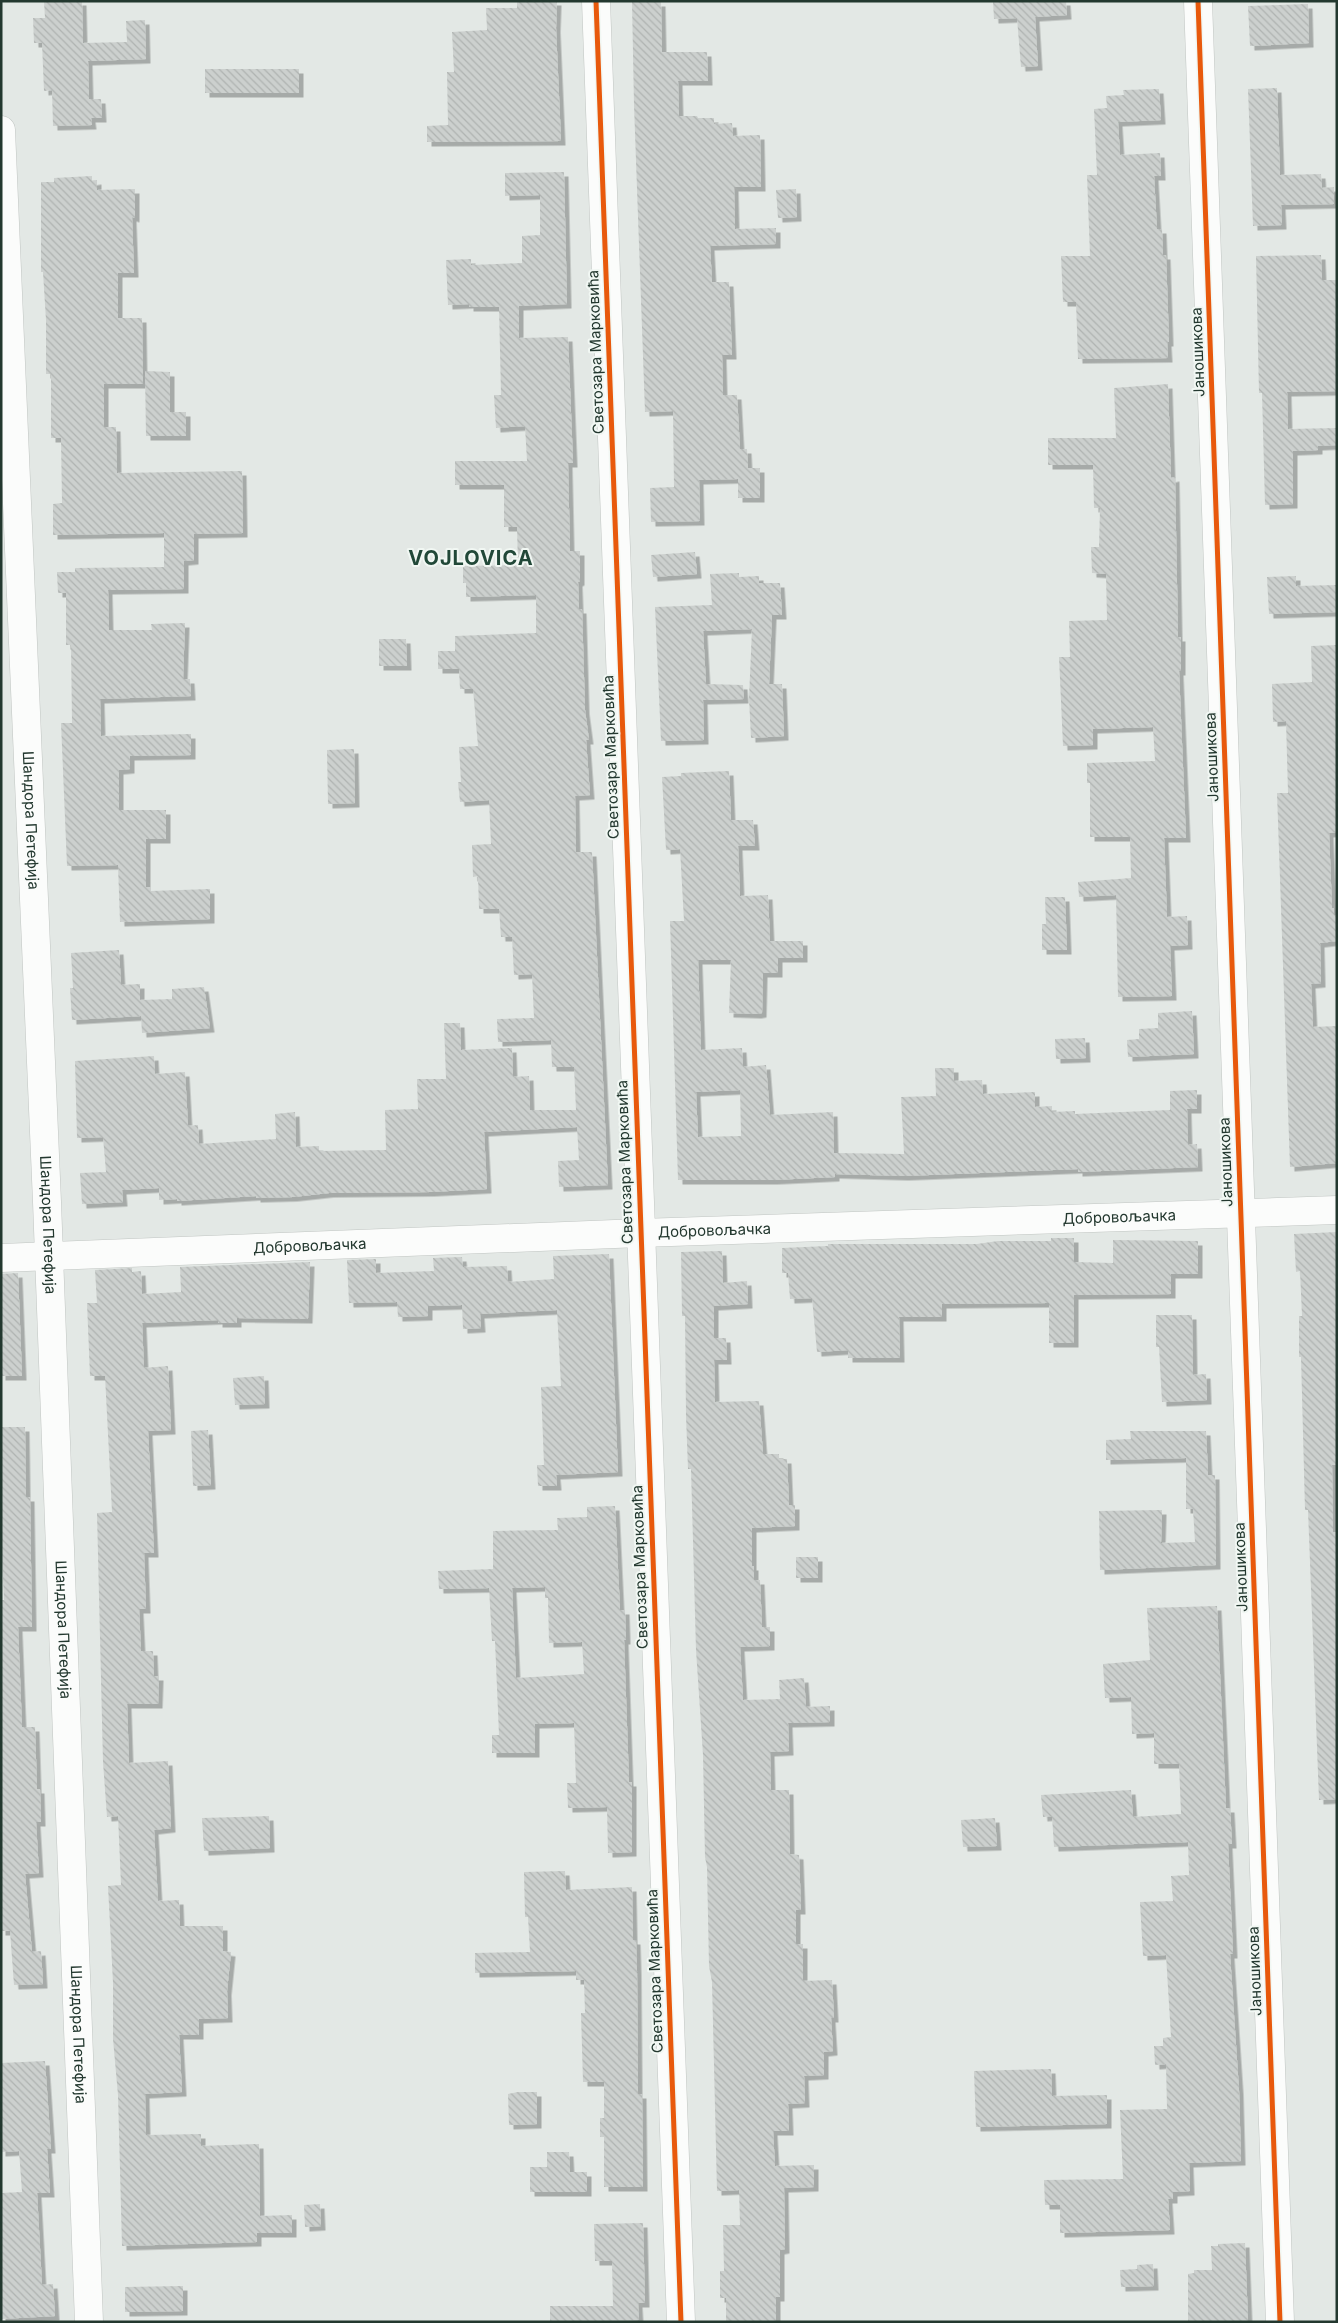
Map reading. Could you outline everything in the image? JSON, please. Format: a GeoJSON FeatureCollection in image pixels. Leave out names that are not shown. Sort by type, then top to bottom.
{"type":"FeatureCollection","features":[{"type":"Feature","properties":{"kind":"street","name":"Светозара Марковића"},"geometry":{"type":"LineString","coordinates":[[596,1],[681,2322]]}},
{"type":"Feature","properties":{"kind":"street","name":"Јаношикова"},"geometry":{"type":"LineString","coordinates":[[1198,1],[1280,2322]]}},
{"type":"Feature","properties":{"kind":"street","name":"Шандора Петефија"},"geometry":{"type":"LineString","coordinates":[[1,130],[49,1256],[89,2322]]}},
{"type":"Feature","properties":{"kind":"street","name":"Добровољачка"},"geometry":{"type":"LineString","coordinates":[[1,1258],[640,1233],[1337,1210]]}},
{"type":"Feature","properties":{"kind":"building"},"geometry":{"type":"Polygon","coordinates":[[[44,1],[82,1],[83,43],[127,42],[126,21],[145,20],[146,59],[88,61],[89,99],[101,99],[102,118],[91,118],[92,125],[53,126],[52,90],[44,91],[42,43],[34,43],[33,18],[45,18],[44,1]]]}},
{"type":"Feature","properties":{"kind":"building"},"geometry":{"type":"Polygon","coordinates":[[[517,1],[557,1],[556,28],[561,141],[427,142],[427,126],[448,125],[447,72],[454,72],[452,32],[487,30],[486,8],[517,8],[517,1]]]}},
{"type":"Feature","properties":{"kind":"building"},"geometry":{"type":"Polygon","coordinates":[[[993,1],[1066,1],[1067,15],[1035,17],[1038,66],[1021,67],[1017,18],[994,19],[993,1]]]}},
{"type":"Feature","properties":{"kind":"building"},"geometry":{"type":"Polygon","coordinates":[[[632,2],[661,2],[662,52],[707,52],[708,81],[678,81],[679,116],[714,118],[714,124],[732,123],[733,136],[760,135],[761,187],[734,187],[735,229],[776,228],[776,244],[710,246],[712,282],[729,282],[732,355],[722,355],[723,395],[737,395],[740,449],[747,449],[748,468],[760,468],[760,498],[738,498],[738,479],[699,480],[700,521],[651,522],[650,488],[674,487],[673,411],[645,412],[632,2]]]}},
{"type":"Feature","properties":{"kind":"building"},"geometry":{"type":"Polygon","coordinates":[[[1308,4],[1309,43],[1250,46],[1248,6],[1308,4]]]}},
{"type":"Feature","properties":{"kind":"building"},"geometry":{"type":"Polygon","coordinates":[[[205,69],[299,69],[299,93],[205,93],[205,69]]]}},
{"type":"Feature","properties":{"kind":"building"},"geometry":{"type":"Polygon","coordinates":[[[1277,88],[1280,175],[1321,174],[1322,188],[1334,187],[1334,204],[1281,205],[1282,225],[1253,226],[1248,89],[1277,88]]]}},
{"type":"Feature","properties":{"kind":"building"},"geometry":{"type":"Polygon","coordinates":[[[1159,89],[1161,120],[1118,122],[1120,155],[1160,153],[1161,176],[1154,176],[1157,229],[1162,229],[1163,255],[1166,255],[1168,358],[1078,359],[1076,302],[1063,302],[1061,256],[1090,256],[1087,175],[1097,175],[1094,109],[1107,108],[1106,96],[1124,95],[1123,90],[1159,89]]]}},
{"type":"Feature","properties":{"kind":"building"},"geometry":{"type":"Polygon","coordinates":[[[564,172],[567,304],[519,306],[519,338],[568,337],[573,463],[568,463],[570,551],[580,551],[579,609],[582,609],[585,710],[589,740],[586,740],[590,795],[575,796],[576,852],[592,852],[608,1185],[559,1187],[558,1161],[579,1160],[577,1127],[484,1132],[487,1189],[430,1192],[329,1193],[293,1197],[256,1198],[256,1196],[177,1201],[177,1199],[159,1200],[159,1188],[122,1190],[123,1202],[82,1204],[80,1173],[106,1172],[103,1137],[77,1138],[75,1061],[154,1056],[155,1074],[185,1072],[188,1126],[198,1125],[199,1144],[276,1139],[275,1114],[295,1112],[296,1147],[319,1146],[319,1151],[386,1150],[385,1110],[418,1109],[417,1079],[446,1079],[444,1023],[460,1023],[461,1050],[512,1048],[513,1077],[529,1076],[530,1110],[576,1110],[574,1067],[552,1067],[551,1040],[498,1042],[497,1019],[534,1018],[532,974],[514,975],[512,937],[501,937],[499,909],[479,909],[478,876],[473,877],[472,845],[491,844],[489,800],[460,802],[458,782],[461,782],[459,747],[478,746],[473,689],[460,689],[459,669],[438,669],[438,651],[455,651],[455,636],[536,633],[536,595],[466,597],[466,583],[463,583],[463,566],[518,565],[517,527],[504,527],[504,485],[455,485],[455,461],[527,461],[525,426],[496,428],[494,395],[501,395],[499,307],[469,307],[469,304],[448,305],[446,260],[471,259],[471,265],[522,263],[522,236],[540,235],[540,195],[505,196],[505,173],[564,172]]]}},
{"type":"Feature","properties":{"kind":"building"},"geometry":{"type":"Polygon","coordinates":[[[92,176],[92,181],[97,180],[97,190],[135,189],[135,218],[132,217],[134,273],[118,273],[118,318],[142,318],[143,384],[104,384],[104,427],[116,427],[117,473],[242,471],[243,533],[194,534],[194,560],[184,561],[184,589],[108,590],[109,630],[152,630],[151,624],[185,623],[183,679],[190,679],[191,696],[100,699],[101,736],[191,734],[191,755],[130,756],[130,769],[119,770],[119,810],[166,810],[166,839],[146,839],[146,887],[151,887],[151,891],[210,889],[210,919],[120,922],[118,865],[67,866],[61,723],[72,723],[71,645],[66,645],[66,593],[58,593],[57,572],[75,572],[75,568],[164,567],[164,533],[53,535],[53,504],[62,503],[61,438],[51,438],[51,374],[46,374],[46,320],[43,272],[41,272],[41,182],[54,182],[54,178],[92,176]]]}},
{"type":"Feature","properties":{"kind":"building"},"geometry":{"type":"Polygon","coordinates":[[[796,189],[797,217],[778,218],[776,190],[796,189]]]}},
{"type":"Feature","properties":{"kind":"building"},"geometry":{"type":"Polygon","coordinates":[[[1321,255],[1322,280],[1337,280],[1337,391],[1287,392],[1288,429],[1337,428],[1337,445],[1318,446],[1318,450],[1293,451],[1293,504],[1265,505],[1262,393],[1259,393],[1256,256],[1321,255]]]}},
{"type":"Feature","properties":{"kind":"building"},"geometry":{"type":"Polygon","coordinates":[[[145,371],[170,372],[170,412],[186,412],[186,436],[146,436],[145,371]]]}},
{"type":"Feature","properties":{"kind":"building"},"geometry":{"type":"Polygon","coordinates":[[[1168,384],[1171,478],[1175,477],[1178,637],[1181,637],[1181,671],[1179,671],[1186,838],[1164,838],[1167,917],[1187,916],[1188,945],[1170,946],[1172,996],[1118,997],[1116,895],[1079,897],[1078,882],[1131,878],[1130,837],[1090,837],[1090,783],[1087,783],[1087,763],[1155,761],[1153,727],[1093,729],[1093,745],[1063,746],[1059,657],[1070,657],[1069,621],[1107,620],[1106,574],[1092,573],[1091,547],[1099,547],[1100,508],[1094,508],[1093,465],[1048,465],[1048,438],[1116,438],[1114,388],[1168,384]]]}},
{"type":"Feature","properties":{"kind":"building"},"geometry":{"type":"Polygon","coordinates":[[[695,552],[697,574],[653,577],[651,555],[695,552]]]}},
{"type":"Feature","properties":{"kind":"building"},"geometry":{"type":"Polygon","coordinates":[[[739,573],[739,577],[759,576],[759,583],[780,583],[782,615],[772,615],[769,684],[782,684],[784,736],[751,738],[749,698],[752,629],[703,631],[706,684],[743,685],[744,699],[703,700],[704,740],[661,741],[655,607],[712,605],[710,574],[739,573]]]}},
{"type":"Feature","properties":{"kind":"building"},"geometry":{"type":"Polygon","coordinates":[[[1296,576],[1296,586],[1337,585],[1337,612],[1269,614],[1267,577],[1296,576]]]}},
{"type":"Feature","properties":{"kind":"building"},"geometry":{"type":"Polygon","coordinates":[[[379,639],[406,639],[407,666],[379,666],[379,639]]]}},
{"type":"Feature","properties":{"kind":"building"},"geometry":{"type":"Polygon","coordinates":[[[1337,645],[1337,832],[1329,833],[1332,908],[1334,908],[1334,916],[1337,915],[1337,941],[1320,943],[1321,983],[1311,984],[1313,1027],[1337,1026],[1337,1163],[1290,1167],[1277,793],[1288,793],[1286,721],[1273,722],[1272,684],[1312,682],[1311,646],[1337,645]]]}},
{"type":"Feature","properties":{"kind":"building"},"geometry":{"type":"Polygon","coordinates":[[[354,749],[355,803],[328,804],[327,750],[354,749]]]}},
{"type":"Feature","properties":{"kind":"building"},"geometry":{"type":"Polygon","coordinates":[[[729,771],[731,820],[753,820],[755,846],[738,846],[740,896],[768,895],[770,941],[803,941],[803,958],[778,958],[778,973],[763,973],[762,1013],[757,1014],[729,1013],[731,960],[698,960],[701,1050],[742,1048],[743,1067],[766,1065],[770,1115],[833,1112],[834,1153],[904,1154],[901,1097],[936,1096],[935,1068],[954,1068],[954,1081],[982,1080],[983,1094],[1035,1092],[1035,1107],[1052,1106],[1052,1112],[1075,1111],[1075,1114],[1170,1110],[1170,1091],[1197,1090],[1197,1109],[1187,1109],[1188,1145],[1197,1144],[1198,1167],[1078,1172],[1078,1169],[904,1176],[835,1174],[835,1177],[773,1180],[678,1180],[670,921],[684,921],[680,849],[666,850],[662,777],[681,776],[681,773],[729,771]],[[740,1090],[696,1092],[698,1137],[741,1136],[740,1090]]]}},
{"type":"Feature","properties":{"kind":"building"},"geometry":{"type":"Polygon","coordinates":[[[1045,897],[1065,897],[1067,950],[1042,950],[1042,924],[1046,924],[1045,897]]]}},
{"type":"Feature","properties":{"kind":"building"},"geometry":{"type":"Polygon","coordinates":[[[119,950],[121,985],[140,984],[140,1000],[172,999],[172,989],[204,987],[210,1028],[142,1033],[141,1016],[72,1020],[70,988],[73,988],[71,953],[119,950]]]}},
{"type":"Feature","properties":{"kind":"building"},"geometry":{"type":"Polygon","coordinates":[[[1192,1011],[1194,1054],[1128,1057],[1127,1040],[1139,1039],[1139,1029],[1158,1028],[1158,1013],[1192,1011]]]}},
{"type":"Feature","properties":{"kind":"building"},"geometry":{"type":"Polygon","coordinates":[[[1085,1038],[1086,1058],[1056,1059],[1055,1039],[1085,1038]]]}},
{"type":"Feature","properties":{"kind":"building"},"geometry":{"type":"Polygon","coordinates":[[[1337,1232],[1337,1465],[1332,1465],[1333,1532],[1337,1532],[1337,1799],[1319,1800],[1308,1510],[1305,1510],[1301,1357],[1299,1357],[1299,1316],[1302,1316],[1300,1271],[1296,1272],[1294,1234],[1337,1232]]]}},
{"type":"Feature","properties":{"kind":"building"},"geometry":{"type":"Polygon","coordinates":[[[1051,1238],[1074,1238],[1074,1262],[1113,1263],[1113,1240],[1198,1241],[1198,1274],[1171,1274],[1171,1294],[1074,1295],[1074,1343],[1049,1343],[1049,1303],[942,1304],[942,1317],[899,1317],[900,1358],[848,1358],[848,1350],[817,1352],[812,1298],[790,1299],[788,1273],[782,1273],[782,1248],[828,1246],[828,1244],[977,1244],[998,1241],[1051,1241],[1051,1238]]]}},
{"type":"Feature","properties":{"kind":"building"},"geometry":{"type":"Polygon","coordinates":[[[722,1251],[723,1283],[747,1281],[748,1304],[714,1306],[714,1338],[726,1338],[727,1360],[714,1360],[715,1402],[759,1401],[763,1454],[779,1454],[779,1459],[787,1459],[789,1505],[795,1505],[795,1526],[752,1528],[754,1580],[760,1580],[762,1627],[770,1627],[770,1646],[740,1647],[743,1700],[780,1699],[779,1680],[804,1678],[806,1707],[830,1706],[830,1722],[788,1723],[789,1751],[770,1752],[771,1790],[789,1790],[790,1854],[799,1855],[801,1910],[796,1910],[796,1944],[803,1944],[803,1981],[832,1980],[834,2018],[831,2018],[833,2051],[824,2052],[824,2075],[804,2076],[805,2103],[788,2104],[789,2131],[773,2131],[775,2166],[814,2165],[814,2187],[784,2188],[785,2249],[780,2250],[780,2297],[776,2297],[776,2322],[726,2322],[726,2298],[720,2298],[720,2271],[724,2271],[723,2225],[740,2225],[739,2190],[717,2191],[712,1982],[709,1966],[703,1755],[696,1650],[691,1469],[688,1469],[685,1316],[682,1316],[681,1252],[722,1251]]]}},
{"type":"Feature","properties":{"kind":"building"},"geometry":{"type":"Polygon","coordinates":[[[609,1254],[618,1472],[556,1475],[557,1486],[538,1486],[537,1465],[544,1465],[541,1387],[561,1386],[557,1310],[480,1314],[481,1328],[463,1329],[462,1305],[428,1306],[428,1316],[398,1317],[397,1302],[349,1303],[347,1260],[376,1259],[376,1273],[434,1271],[433,1258],[462,1257],[463,1267],[507,1266],[508,1282],[554,1279],[553,1256],[609,1254]]]}},
{"type":"Feature","properties":{"kind":"building"},"geometry":{"type":"Polygon","coordinates":[[[310,1262],[308,1319],[237,1318],[237,1323],[218,1323],[218,1320],[142,1323],[144,1368],[168,1366],[171,1430],[148,1431],[154,1553],[144,1553],[146,1609],[139,1609],[141,1651],[153,1651],[154,1676],[159,1676],[158,1704],[127,1704],[129,1763],[168,1761],[171,1828],[154,1830],[158,1901],[179,1900],[180,1926],[223,1926],[223,1951],[231,1952],[227,1991],[228,2018],[199,2019],[199,2035],[179,2035],[182,2092],[145,2094],[146,2135],[201,2134],[201,2146],[259,2144],[260,2216],[292,2215],[292,2233],[257,2233],[257,2242],[122,2246],[118,2095],[113,2039],[113,1983],[108,1886],[121,1885],[118,1816],[107,1817],[103,1762],[97,1513],[112,1512],[105,1376],[90,1376],[87,1303],[97,1303],[95,1270],[132,1268],[132,1272],[141,1271],[142,1294],[181,1292],[180,1267],[310,1262]]]}},
{"type":"Feature","properties":{"kind":"building"},"geometry":{"type":"Polygon","coordinates":[[[18,1273],[22,1376],[1,1376],[1,1274],[18,1273]]]}},
{"type":"Feature","properties":{"kind":"building"},"geometry":{"type":"Polygon","coordinates":[[[1156,1315],[1192,1315],[1193,1375],[1206,1374],[1207,1400],[1162,1402],[1159,1347],[1156,1347],[1156,1315]]]}},
{"type":"Feature","properties":{"kind":"building"},"geometry":{"type":"Polygon","coordinates":[[[264,1376],[265,1404],[235,1405],[233,1378],[264,1376]]]}},
{"type":"Feature","properties":{"kind":"building"},"geometry":{"type":"Polygon","coordinates":[[[1,1427],[25,1427],[26,1497],[30,1497],[32,1627],[18,1627],[22,1727],[35,1727],[37,1789],[40,1789],[41,1822],[36,1822],[39,1873],[25,1874],[32,1952],[41,1951],[43,1984],[14,1985],[10,1931],[1,1931],[1,1600],[4,1600],[1,1539],[1,1427]]]}},
{"type":"Feature","properties":{"kind":"building"},"geometry":{"type":"Polygon","coordinates":[[[208,1430],[211,1485],[193,1486],[191,1431],[208,1430]]]}},
{"type":"Feature","properties":{"kind":"building"},"geometry":{"type":"Polygon","coordinates":[[[1130,1431],[1206,1431],[1208,1475],[1215,1475],[1216,1565],[1100,1570],[1099,1511],[1162,1510],[1161,1543],[1195,1542],[1193,1509],[1186,1509],[1186,1458],[1106,1460],[1106,1440],[1131,1439],[1130,1431]]]}},
{"type":"Feature","properties":{"kind":"building"},"geometry":{"type":"Polygon","coordinates":[[[615,1506],[620,1610],[625,1610],[626,1640],[624,1640],[629,1782],[632,1782],[632,1852],[608,1853],[607,1807],[568,1808],[567,1783],[576,1783],[574,1723],[535,1724],[535,1753],[492,1753],[492,1735],[499,1735],[495,1641],[492,1641],[489,1588],[439,1589],[438,1571],[493,1569],[493,1531],[558,1530],[557,1518],[587,1517],[587,1507],[615,1506]],[[545,1587],[512,1588],[516,1678],[584,1674],[582,1642],[549,1643],[548,1598],[545,1598],[545,1587]]]}},
{"type":"Feature","properties":{"kind":"building"},"geometry":{"type":"Polygon","coordinates":[[[796,1557],[818,1557],[818,1578],[796,1578],[796,1557]]]}},
{"type":"Feature","properties":{"kind":"building"},"geometry":{"type":"Polygon","coordinates":[[[1217,1606],[1226,1808],[1230,1808],[1232,1844],[1228,1844],[1233,1954],[1230,1954],[1239,2090],[1241,2161],[1189,2163],[1190,2191],[1173,2192],[1173,2199],[1168,2199],[1170,2230],[1060,2233],[1060,2205],[1045,2205],[1044,2180],[1123,2179],[1120,2110],[1167,2109],[1166,2064],[1155,2065],[1154,2046],[1163,2046],[1163,2038],[1171,2037],[1166,1955],[1143,1956],[1140,1902],[1173,1901],[1171,1876],[1189,1875],[1188,1842],[1054,1847],[1052,1816],[1043,1817],[1041,1795],[1131,1790],[1133,1817],[1181,1814],[1179,1764],[1154,1764],[1154,1733],[1132,1734],[1131,1697],[1105,1698],[1103,1664],[1150,1660],[1147,1608],[1217,1606]]]}},
{"type":"Feature","properties":{"kind":"building"},"geometry":{"type":"Polygon","coordinates":[[[269,1816],[270,1848],[204,1851],[202,1818],[269,1816]]]}},
{"type":"Feature","properties":{"kind":"building"},"geometry":{"type":"Polygon","coordinates":[[[995,1818],[997,1846],[963,1847],[961,1820],[995,1818]]]}},
{"type":"Feature","properties":{"kind":"building"},"geometry":{"type":"Polygon","coordinates":[[[565,1871],[566,1890],[632,1887],[633,1940],[636,1940],[637,1971],[638,2094],[642,2094],[643,2187],[604,2187],[604,2137],[600,2137],[600,2118],[604,2118],[604,2082],[583,2082],[581,2013],[585,2013],[584,1980],[576,1980],[576,1971],[475,1973],[475,1953],[530,1952],[528,1917],[525,1917],[524,1872],[565,1871]]]}},
{"type":"Feature","properties":{"kind":"building"},"geometry":{"type":"Polygon","coordinates":[[[45,2061],[51,2149],[47,2149],[50,2193],[37,2193],[42,2285],[53,2284],[55,2316],[1,2319],[1,2193],[22,2192],[19,2151],[1,2152],[1,2063],[45,2061]]]}},
{"type":"Feature","properties":{"kind":"building"},"geometry":{"type":"Polygon","coordinates":[[[1051,2069],[1052,2096],[1107,2095],[1107,2124],[976,2127],[974,2071],[1051,2069]]]}},
{"type":"Feature","properties":{"kind":"building"},"geometry":{"type":"Polygon","coordinates":[[[537,2092],[537,2124],[509,2125],[508,2094],[537,2092]]]}},
{"type":"Feature","properties":{"kind":"building"},"geometry":{"type":"Polygon","coordinates":[[[547,2152],[569,2152],[570,2172],[587,2172],[587,2192],[530,2192],[530,2167],[547,2167],[547,2152]]]}},
{"type":"Feature","properties":{"kind":"building"},"geometry":{"type":"Polygon","coordinates":[[[320,2204],[321,2226],[305,2227],[304,2205],[320,2204]]]}},
{"type":"Feature","properties":{"kind":"building"},"geometry":{"type":"Polygon","coordinates":[[[643,2223],[645,2303],[638,2303],[639,2320],[550,2322],[550,2306],[613,2306],[612,2261],[595,2261],[594,2224],[643,2223]]]}},
{"type":"Feature","properties":{"kind":"building"},"geometry":{"type":"Polygon","coordinates":[[[1245,2243],[1248,2322],[1188,2322],[1188,2274],[1194,2273],[1194,2270],[1212,2270],[1211,2246],[1245,2243]]]}},
{"type":"Feature","properties":{"kind":"building"},"geometry":{"type":"Polygon","coordinates":[[[1153,2264],[1154,2286],[1121,2287],[1120,2270],[1137,2269],[1137,2265],[1153,2264]]]}},
{"type":"Feature","properties":{"kind":"building"},"geometry":{"type":"Polygon","coordinates":[[[183,2286],[183,2311],[125,2312],[125,2287],[183,2286]]]}},
{"type":"Feature","properties":{"kind":"cycle path"},"geometry":{"type":"LineString","coordinates":[[596,1],[681,2322]]}},
{"type":"Feature","properties":{"kind":"cycle path"},"geometry":{"type":"LineString","coordinates":[[1198,1],[1280,2322]]}},
{"type":"Feature","properties":{"kind":"district","name":"VOJLOVICA"},"geometry":{"type":"Point","coordinates":[471,558]}}]}
